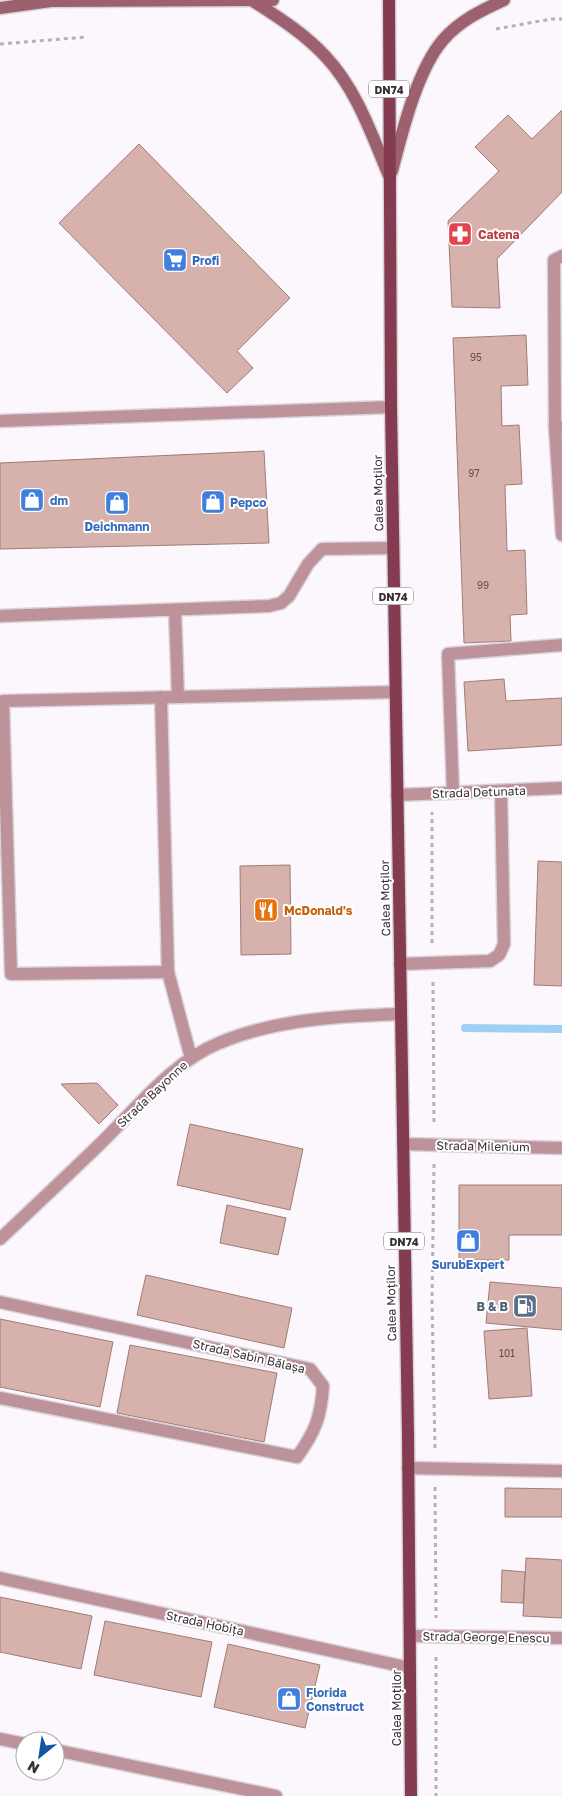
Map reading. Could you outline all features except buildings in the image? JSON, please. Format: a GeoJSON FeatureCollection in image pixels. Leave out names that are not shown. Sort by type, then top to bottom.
{"type":"FeatureCollection","features":[{"type":"Feature","properties":{"kind":"main road"},"geometry":{"type":"LineString","coordinates":[[0,8],[51,1],[273,0]]}},
{"type":"Feature","properties":{"kind":"main road","name":"Calea Moților"},"geometry":{"type":"LineString","coordinates":[[389,0],[391,407],[408,1468],[411,1796]]}},
{"type":"Feature","properties":{"kind":"main road"},"geometry":{"type":"LineString","coordinates":[[390,178],[416,90],[435,52],[443,40],[472,15],[504,0]]}},
{"type":"Feature","properties":{"kind":"main road"},"geometry":{"type":"LineString","coordinates":[[253,1],[296,31],[326,57],[346,83],[361,109],[390,178]]}},
{"type":"Feature","properties":{"kind":"street"},"geometry":{"type":"LineString","coordinates":[[562,256],[554,260],[558,319],[562,535]]}},
{"type":"Feature","properties":{"kind":"street"},"geometry":{"type":"LineString","coordinates":[[0,421],[391,407]]}},
{"type":"Feature","properties":{"kind":"street"},"geometry":{"type":"LineString","coordinates":[[0,616],[269,606],[281,603],[289,596],[308,564],[322,549],[393,548]]}},
{"type":"Feature","properties":{"kind":"street"},"geometry":{"type":"LineString","coordinates":[[175,610],[178,697]]}},
{"type":"Feature","properties":{"kind":"street"},"geometry":{"type":"LineString","coordinates":[[453,793],[448,654],[562,646]]}},
{"type":"Feature","properties":{"kind":"street"},"geometry":{"type":"LineString","coordinates":[[168,972],[10,974],[3,701],[395,692]]}},
{"type":"Feature","properties":{"kind":"street"},"geometry":{"type":"LineString","coordinates":[[161,697],[168,972],[191,1058]]}},
{"type":"Feature","properties":{"kind":"street","name":"Strada Detunata"},"geometry":{"type":"LineString","coordinates":[[396,795],[562,788]]}},
{"type":"Feature","properties":{"kind":"street"},"geometry":{"type":"LineString","coordinates":[[400,964],[490,961],[500,955],[504,944],[501,791]]}},
{"type":"Feature","properties":{"kind":"street","name":"Strada Bayonne"},"geometry":{"type":"LineString","coordinates":[[0,1239],[162,1082],[191,1058],[238,1035],[334,1016],[401,1014]]}},
{"type":"Feature","properties":{"kind":"street","name":"Strada Milenium"},"geometry":{"type":"LineString","coordinates":[[403,1144],[562,1148]]}},
{"type":"Feature","properties":{"kind":"street","name":"Strada Sabin Bălașa"},"geometry":{"type":"LineString","coordinates":[[0,1302],[310,1369],[323,1386],[322,1412],[312,1436],[297,1458],[0,1398]]}},
{"type":"Feature","properties":{"kind":"street"},"geometry":{"type":"LineString","coordinates":[[408,1468],[562,1471]]}},
{"type":"Feature","properties":{"kind":"street","name":"Strada Hobița"},"geometry":{"type":"LineString","coordinates":[[0,1578],[410,1668]]}},
{"type":"Feature","properties":{"kind":"street","name":"Strada George Enescu"},"geometry":{"type":"LineString","coordinates":[[410,1636],[562,1638]]}},
{"type":"Feature","properties":{"kind":"street"},"geometry":{"type":"LineString","coordinates":[[0,1739],[15,1742]]}},
{"type":"Feature","properties":{"kind":"street"},"geometry":{"type":"LineString","coordinates":[[65,1752],[276,1796]]}},
{"type":"Feature","properties":{"kind":"path"},"geometry":{"type":"LineString","coordinates":[[496,29],[550,19],[562,19]]}},
{"type":"Feature","properties":{"kind":"path"},"geometry":{"type":"LineString","coordinates":[[0,44],[87,37]]}},
{"type":"Feature","properties":{"kind":"path"},"geometry":{"type":"LineString","coordinates":[[432,794],[434,1145],[432,1301],[436,1469],[436,1796]]}},
{"type":"Feature","properties":{"kind":"waterway"},"geometry":{"type":"LineString","coordinates":[[465,1028],[562,1029]]}},
{"type":"Feature","properties":{"kind":"place","name":"Catena"},"geometry":{"type":"Point","coordinates":[460,234]}},
{"type":"Feature","properties":{"kind":"place","name":"Profi"},"geometry":{"type":"Point","coordinates":[175,260]}},
{"type":"Feature","properties":{"kind":"place","name":"dm"},"geometry":{"type":"Point","coordinates":[32,500]}},
{"type":"Feature","properties":{"kind":"place","name":"Pepco"},"geometry":{"type":"Point","coordinates":[213,502]}},
{"type":"Feature","properties":{"kind":"place","name":"Deichmann"},"geometry":{"type":"Point","coordinates":[117,503]}},
{"type":"Feature","properties":{"kind":"place","name":"McDonald's"},"geometry":{"type":"Point","coordinates":[266,910]}},
{"type":"Feature","properties":{"kind":"place","name":"SurubExpert"},"geometry":{"type":"Point","coordinates":[468,1241]}},
{"type":"Feature","properties":{"kind":"place","name":"B & B"},"geometry":{"type":"Point","coordinates":[525,1306]}},
{"type":"Feature","properties":{"kind":"place","name":"Florida Construct"},"geometry":{"type":"Point","coordinates":[289,1699]}}]}
